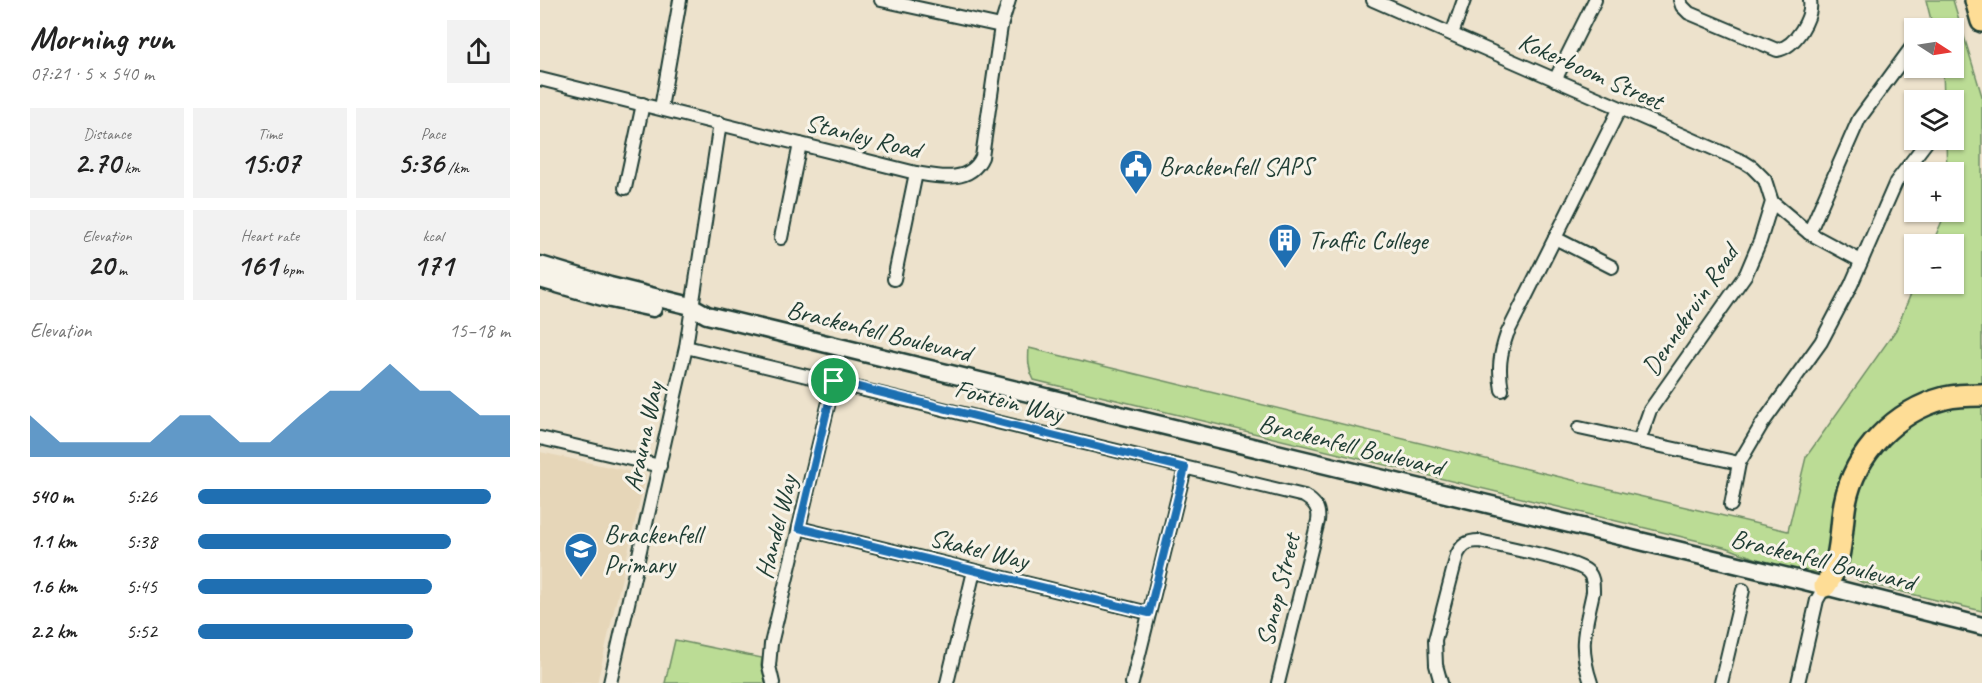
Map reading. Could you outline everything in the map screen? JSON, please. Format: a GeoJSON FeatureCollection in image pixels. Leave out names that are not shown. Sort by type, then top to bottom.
{"type":"FeatureCollection","features":[{"type":"Feature","properties":{"kind":"highway"},"geometry":{"type":"LineString","coordinates":[[1976,0],[1982,21]]}},
{"type":"Feature","properties":{"kind":"highway"},"geometry":{"type":"LineString","coordinates":[[1825,586],[1835,570],[1849,488],[1870,448],[1898,420],[1913,411],[1947,398],[1982,395]]}},
{"type":"Feature","properties":{"kind":"street"},"geometry":{"type":"LineString","coordinates":[[661,108],[680,0]]}},
{"type":"Feature","properties":{"kind":"street"},"geometry":{"type":"LineString","coordinates":[[881,0],[1001,26],[1009,0]]}},
{"type":"Feature","properties":{"kind":"street","name":"Kokerboom Street"},"geometry":{"type":"LineString","coordinates":[[1373,0],[1752,167],[1765,180],[1772,202]]}},
{"type":"Feature","properties":{"kind":"street"},"geometry":{"type":"LineString","coordinates":[[1452,34],[1464,0]]}},
{"type":"Feature","properties":{"kind":"street"},"geometry":{"type":"LineString","coordinates":[[1555,80],[1595,0]]}},
{"type":"Feature","properties":{"kind":"street"},"geometry":{"type":"LineString","coordinates":[[1680,0],[1689,13],[1777,50],[1793,43],[1808,17],[1810,0]]}},
{"type":"Feature","properties":{"kind":"street","name":"Stanley Road"},"geometry":{"type":"LineString","coordinates":[[540,79],[916,173],[949,178],[962,176],[976,167],[984,150],[1001,26]]}},
{"type":"Feature","properties":{"kind":"street"},"geometry":{"type":"LineString","coordinates":[[1809,233],[1859,119],[1904,58]]}},
{"type":"Feature","properties":{"kind":"street"},"geometry":{"type":"LineString","coordinates":[[625,188],[643,104]]}},
{"type":"Feature","properties":{"kind":"street"},"geometry":{"type":"LineString","coordinates":[[1502,390],[1500,354],[1507,334],[1620,108]]}},
{"type":"Feature","properties":{"kind":"street"},"geometry":{"type":"LineString","coordinates":[[691,311],[720,123]]}},
{"type":"Feature","properties":{"kind":"street"},"geometry":{"type":"LineString","coordinates":[[782,238],[800,144]]}},
{"type":"Feature","properties":{"kind":"street"},"geometry":{"type":"LineString","coordinates":[[1731,505],[1739,464],[1762,424],[1814,352],[1842,303],[1896,182],[1920,150]]}},
{"type":"Feature","properties":{"kind":"street"},"geometry":{"type":"LineString","coordinates":[[894,279],[916,173]]}},
{"type":"Feature","properties":{"kind":"street"},"geometry":{"type":"LineString","coordinates":[[1772,202],[1809,233],[1862,261]]}},
{"type":"Feature","properties":{"kind":"street","name":"Dennekruin Road"},"geometry":{"type":"LineString","coordinates":[[1639,441],[1650,410],[1752,262],[1772,202]]}},
{"type":"Feature","properties":{"kind":"street"},"geometry":{"type":"LineString","coordinates":[[1555,238],[1612,267]]}},
{"type":"Feature","properties":{"kind":"street","name":"Brackenfell Boulevard"},"geometry":{"type":"LineString","coordinates":[[540,265],[691,311],[1982,626]]}},
{"type":"Feature","properties":{"kind":"street","name":"Brackenfell Boulevard"},"geometry":{"type":"LineString","coordinates":[[540,279],[606,298],[691,311]]}},
{"type":"Feature","properties":{"kind":"street","name":"Arauna Way"},"geometry":{"type":"LineString","coordinates":[[610,683],[686,347],[691,311]]}},
{"type":"Feature","properties":{"kind":"street","name":"Fontein Way"},"geometry":{"type":"LineString","coordinates":[[686,347],[1304,496],[1317,508]]}},
{"type":"Feature","properties":{"kind":"street","name":"Handel Way"},"geometry":{"type":"LineString","coordinates":[[772,683],[769,655],[834,381]]}},
{"type":"Feature","properties":{"kind":"street"},"geometry":{"type":"LineString","coordinates":[[1579,428],[1739,464]]}},
{"type":"Feature","properties":{"kind":"street"},"geometry":{"type":"LineString","coordinates":[[540,438],[660,466]]}},
{"type":"Feature","properties":{"kind":"street"},"geometry":{"type":"LineString","coordinates":[[1132,683],[1185,468]]}},
{"type":"Feature","properties":{"kind":"street","name":"Sonop Street"},"geometry":{"type":"LineString","coordinates":[[1278,683],[1317,527],[1319,514],[1317,508]]}},
{"type":"Feature","properties":{"kind":"street","name":"Skakel Way"},"geometry":{"type":"LineString","coordinates":[[799,528],[1149,613]]}},
{"type":"Feature","properties":{"kind":"street"},"geometry":{"type":"LineString","coordinates":[[1441,683],[1436,665],[1436,640],[1457,555],[1466,543],[1479,541],[1573,564],[1588,572],[1593,583],[1593,592],[1582,647],[1591,683]]}},
{"type":"Feature","properties":{"kind":"street"},"geometry":{"type":"LineString","coordinates":[[947,683],[975,571]]}},
{"type":"Feature","properties":{"kind":"street"},"geometry":{"type":"LineString","coordinates":[[1797,683],[1817,600],[1825,586]]}},
{"type":"Feature","properties":{"kind":"street"},"geometry":{"type":"LineString","coordinates":[[1721,683],[1743,590]]}},
{"type":"Feature","properties":{"kind":"shaded area","name":"Brackenfell Primary"},"geometry":{"type":"Polygon","coordinates":[[[540,452],[646,475],[597,683],[540,683],[540,452]]]}},
{"type":"Feature","properties":{"kind":"green space"},"geometry":{"type":"Polygon","coordinates":[[[1926,0],[1953,0],[1958,18],[1930,18],[1926,0]]]}},
{"type":"Feature","properties":{"kind":"green space"},"geometry":{"type":"Polygon","coordinates":[[[1964,36],[1982,96],[1982,390],[1894,416],[1835,535],[1823,571],[1802,571],[1789,568],[1728,548],[1034,380],[1032,376],[1029,348],[1788,531],[1806,457],[1896,330],[1911,294],[1964,294],[1964,234],[1936,234],[1942,222],[1964,222],[1964,162],[1947,162],[1946,150],[1964,150],[1964,90],[1944,90],[1943,78],[1964,78],[1964,36]]]}},
{"type":"Feature","properties":{"kind":"green space"},"geometry":{"type":"Polygon","coordinates":[[[1982,399],[1982,611],[1858,580],[1850,572],[1846,563],[1849,515],[1872,458],[1917,416],[1982,399]]]}},
{"type":"Feature","properties":{"kind":"green space"},"geometry":{"type":"Polygon","coordinates":[[[675,640],[762,658],[761,666],[766,683],[665,683],[675,640]]]}},
{"type":"Feature","properties":{"kind":"place","name":"Brackenfell SAPS"},"geometry":{"type":"Point","coordinates":[1136,195]}},
{"type":"Feature","properties":{"kind":"place","name":"Traffic College"},"geometry":{"type":"Point","coordinates":[1285,269]}},
{"type":"Feature","properties":{"kind":"place","name":"Brackenfell Primary"},"geometry":{"type":"Point","coordinates":[581,578]}},
{"type":"Feature","properties":{"kind":"route"},"geometry":{"type":"LineString","coordinates":[[834,381],[1185,468],[1149,613],[799,528],[834,381]]}}]}
